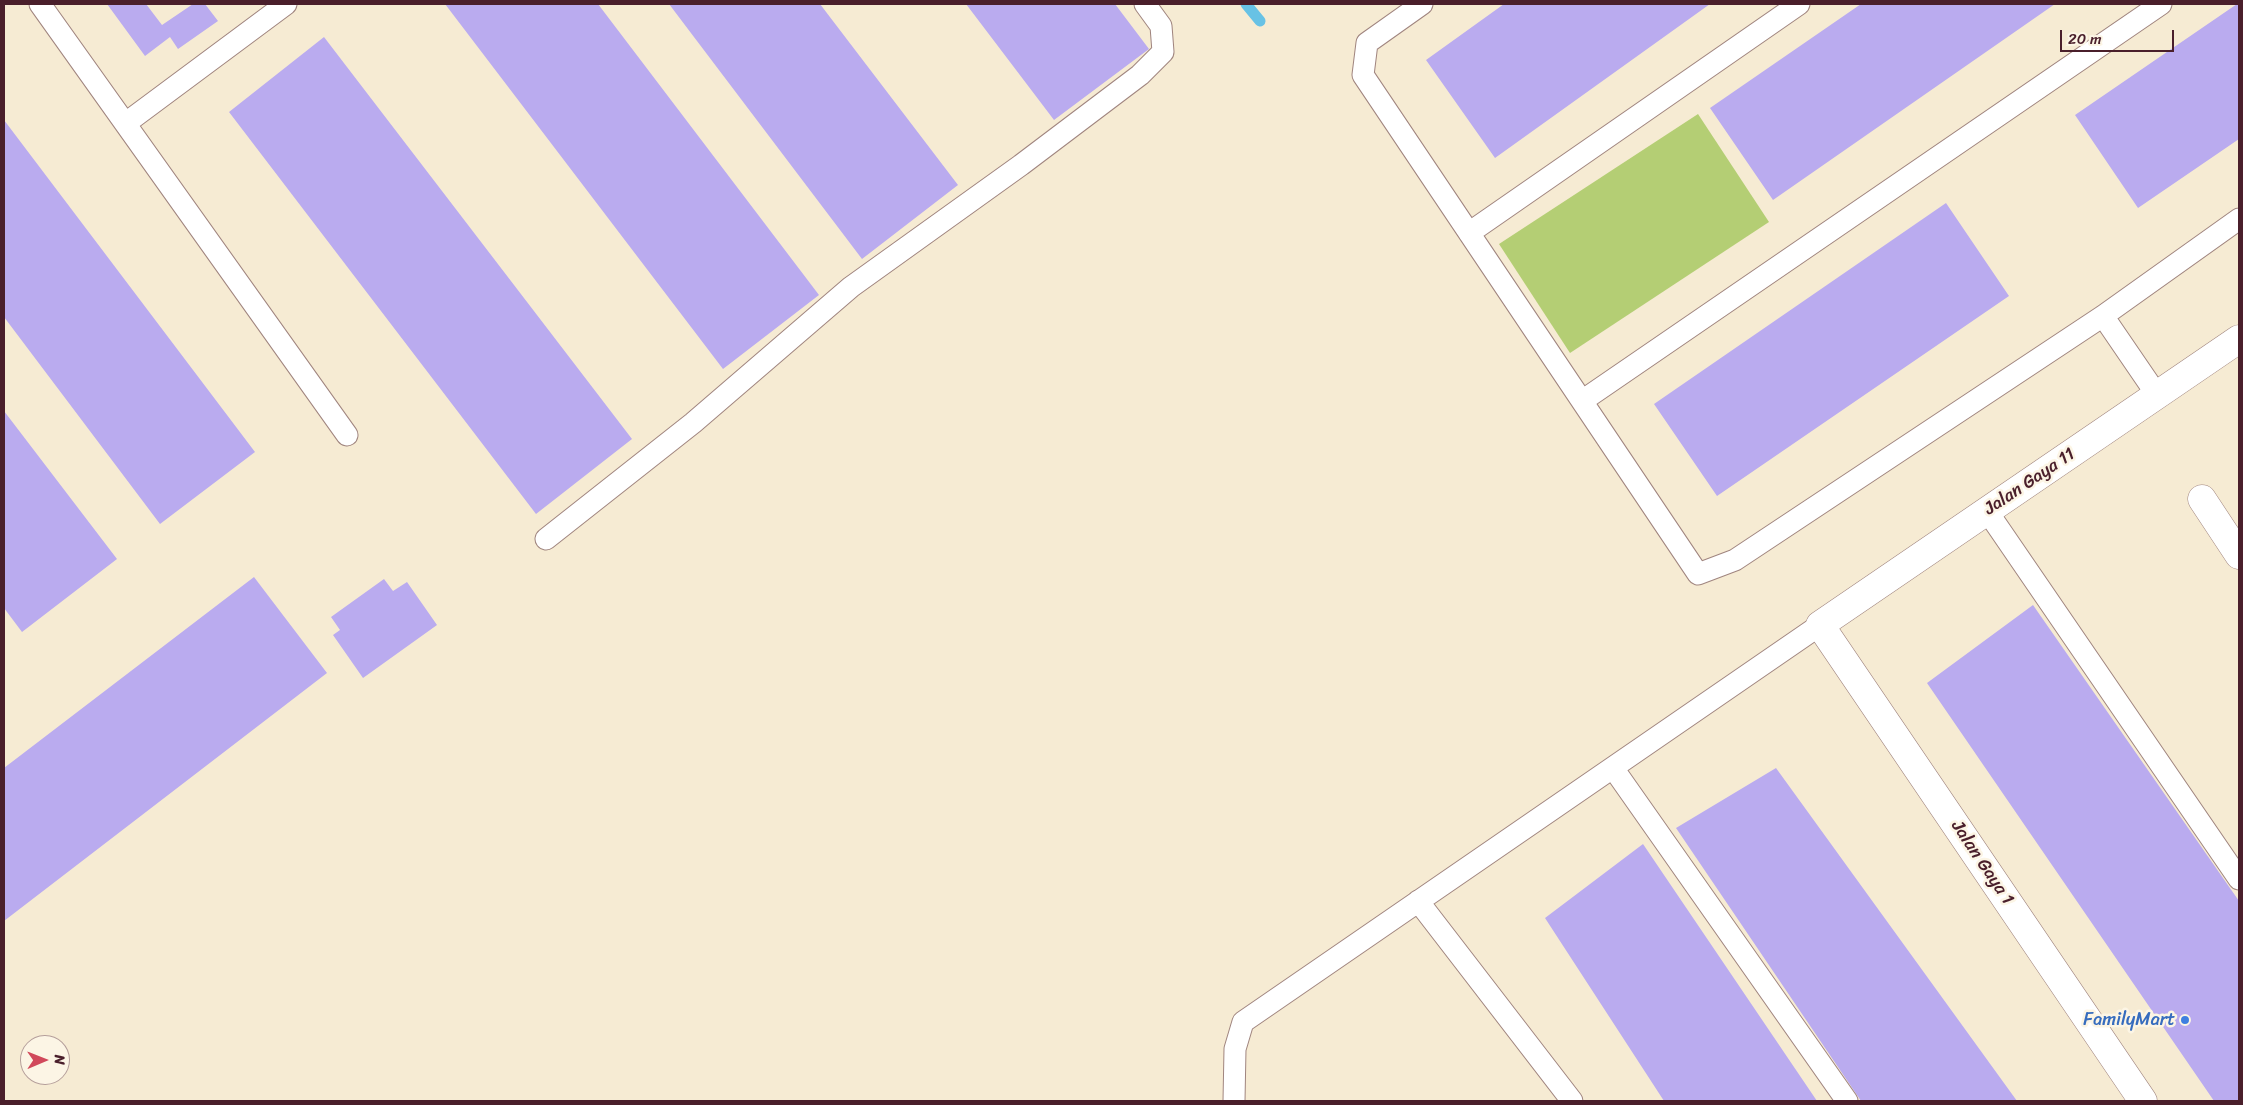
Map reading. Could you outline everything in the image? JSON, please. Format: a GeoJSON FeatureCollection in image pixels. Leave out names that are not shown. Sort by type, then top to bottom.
{"type":"FeatureCollection","features":[{"type":"Feature","properties":{"kind":"street","name":"Jalan Gaya 11"},"geometry":{"type":"LineString","coordinates":[[1820,625],[2239,338]]}},
{"type":"Feature","properties":{"kind":"street"},"geometry":{"type":"LineString","coordinates":[[2202,498],[2239,555]]}},
{"type":"Feature","properties":{"kind":"street","name":"Jalan Gaya 1"},"geometry":{"type":"LineString","coordinates":[[1820,625],[2143,1101]]}},
{"type":"Feature","properties":{"kind":"lane"},"geometry":{"type":"LineString","coordinates":[[40,4],[347,435]]}},
{"type":"Feature","properties":{"kind":"lane"},"geometry":{"type":"LineString","coordinates":[[126,123],[286,4]]}},
{"type":"Feature","properties":{"kind":"lane"},"geometry":{"type":"LineString","coordinates":[[546,540],[693,422],[851,287],[1021,165],[1140,75],[1163,52],[1161,26],[1145,4]]}},
{"type":"Feature","properties":{"kind":"lane"},"geometry":{"type":"LineString","coordinates":[[1422,4],[1367,43],[1363,75],[1698,574],[1735,560],[2103,316],[2239,219]]}},
{"type":"Feature","properties":{"kind":"lane"},"geometry":{"type":"LineString","coordinates":[[1469,233],[1799,4]]}},
{"type":"Feature","properties":{"kind":"lane"},"geometry":{"type":"LineString","coordinates":[[1582,401],[2161,4]]}},
{"type":"Feature","properties":{"kind":"lane"},"geometry":{"type":"LineString","coordinates":[[2103,316],[2157,395]]}},
{"type":"Feature","properties":{"kind":"lane"},"geometry":{"type":"LineString","coordinates":[[1987,511],[2239,879]]}},
{"type":"Feature","properties":{"kind":"lane"},"geometry":{"type":"LineString","coordinates":[[1234,1101],[1235,1049],[1244,1022],[1820,625]]}},
{"type":"Feature","properties":{"kind":"lane"},"geometry":{"type":"LineString","coordinates":[[1613,768],[1847,1101]]}},
{"type":"Feature","properties":{"kind":"lane"},"geometry":{"type":"LineString","coordinates":[[1418,901],[1572,1101]]}},
{"type":"Feature","properties":{"kind":"green space"},"geometry":{"type":"Polygon","coordinates":[[[1698,114],[1769,222],[1570,353],[1499,244],[1698,114]]]}},
{"type":"Feature","properties":{"kind":"building"},"geometry":{"type":"Polygon","coordinates":[[[107,4],[146,4],[162,25],[193,4],[205,4],[218,21],[178,49],[170,37],[145,56],[107,4]]]}},
{"type":"Feature","properties":{"kind":"building"},"geometry":{"type":"Polygon","coordinates":[[[445,4],[598,4],[819,295],[723,369],[445,4]]]}},
{"type":"Feature","properties":{"kind":"building"},"geometry":{"type":"Polygon","coordinates":[[[669,4],[820,4],[958,185],[862,259],[669,4]]]}},
{"type":"Feature","properties":{"kind":"building"},"geometry":{"type":"Polygon","coordinates":[[[966,4],[1115,4],[1149,49],[1054,120],[966,4]]]}},
{"type":"Feature","properties":{"kind":"building"},"geometry":{"type":"Polygon","coordinates":[[[1504,4],[1710,4],[1495,158],[1426,60],[1504,4]]]}},
{"type":"Feature","properties":{"kind":"building"},"geometry":{"type":"Polygon","coordinates":[[[1861,4],[2055,4],[1773,200],[1710,108],[1861,4]]]}},
{"type":"Feature","properties":{"kind":"building"},"geometry":{"type":"Polygon","coordinates":[[[2239,4],[2239,139],[2138,208],[2075,115],[2239,4]]]}},
{"type":"Feature","properties":{"kind":"building"},"geometry":{"type":"Polygon","coordinates":[[[324,37],[632,439],[536,514],[229,112],[324,37]]]}},
{"type":"Feature","properties":{"kind":"building"},"geometry":{"type":"Polygon","coordinates":[[[4,120],[255,452],[160,524],[4,317],[4,120]]]}},
{"type":"Feature","properties":{"kind":"building"},"geometry":{"type":"Polygon","coordinates":[[[1946,203],[2009,296],[1717,496],[1654,404],[1946,203]]]}},
{"type":"Feature","properties":{"kind":"building"},"geometry":{"type":"Polygon","coordinates":[[[4,411],[117,559],[22,632],[4,608],[4,411]]]}},
{"type":"Feature","properties":{"kind":"building"},"geometry":{"type":"Polygon","coordinates":[[[254,577],[327,673],[4,921],[4,768],[254,577]]]}},
{"type":"Feature","properties":{"kind":"building"},"geometry":{"type":"Polygon","coordinates":[[[384,579],[393,591],[407,582],[437,625],[363,678],[333,635],[340,630],[331,617],[384,579]]]}},
{"type":"Feature","properties":{"kind":"building"},"geometry":{"type":"Polygon","coordinates":[[[2033,605],[2239,901],[2239,1101],[2214,1101],[1927,683],[2033,605]]]}},
{"type":"Feature","properties":{"kind":"building"},"geometry":{"type":"Polygon","coordinates":[[[1776,768],[2017,1101],[1861,1101],[1676,828],[1776,768]]]}},
{"type":"Feature","properties":{"kind":"building"},"geometry":{"type":"Polygon","coordinates":[[[1643,844],[1817,1101],[1664,1101],[1545,918],[1643,844]]]}},
{"type":"Feature","properties":{"kind":"waterway"},"geometry":{"type":"LineString","coordinates":[[1246,4],[1260,21]]}},
{"type":"Feature","properties":{"kind":"place","name":"FamilyMart"},"geometry":{"type":"Point","coordinates":[2185,1020]}}]}
